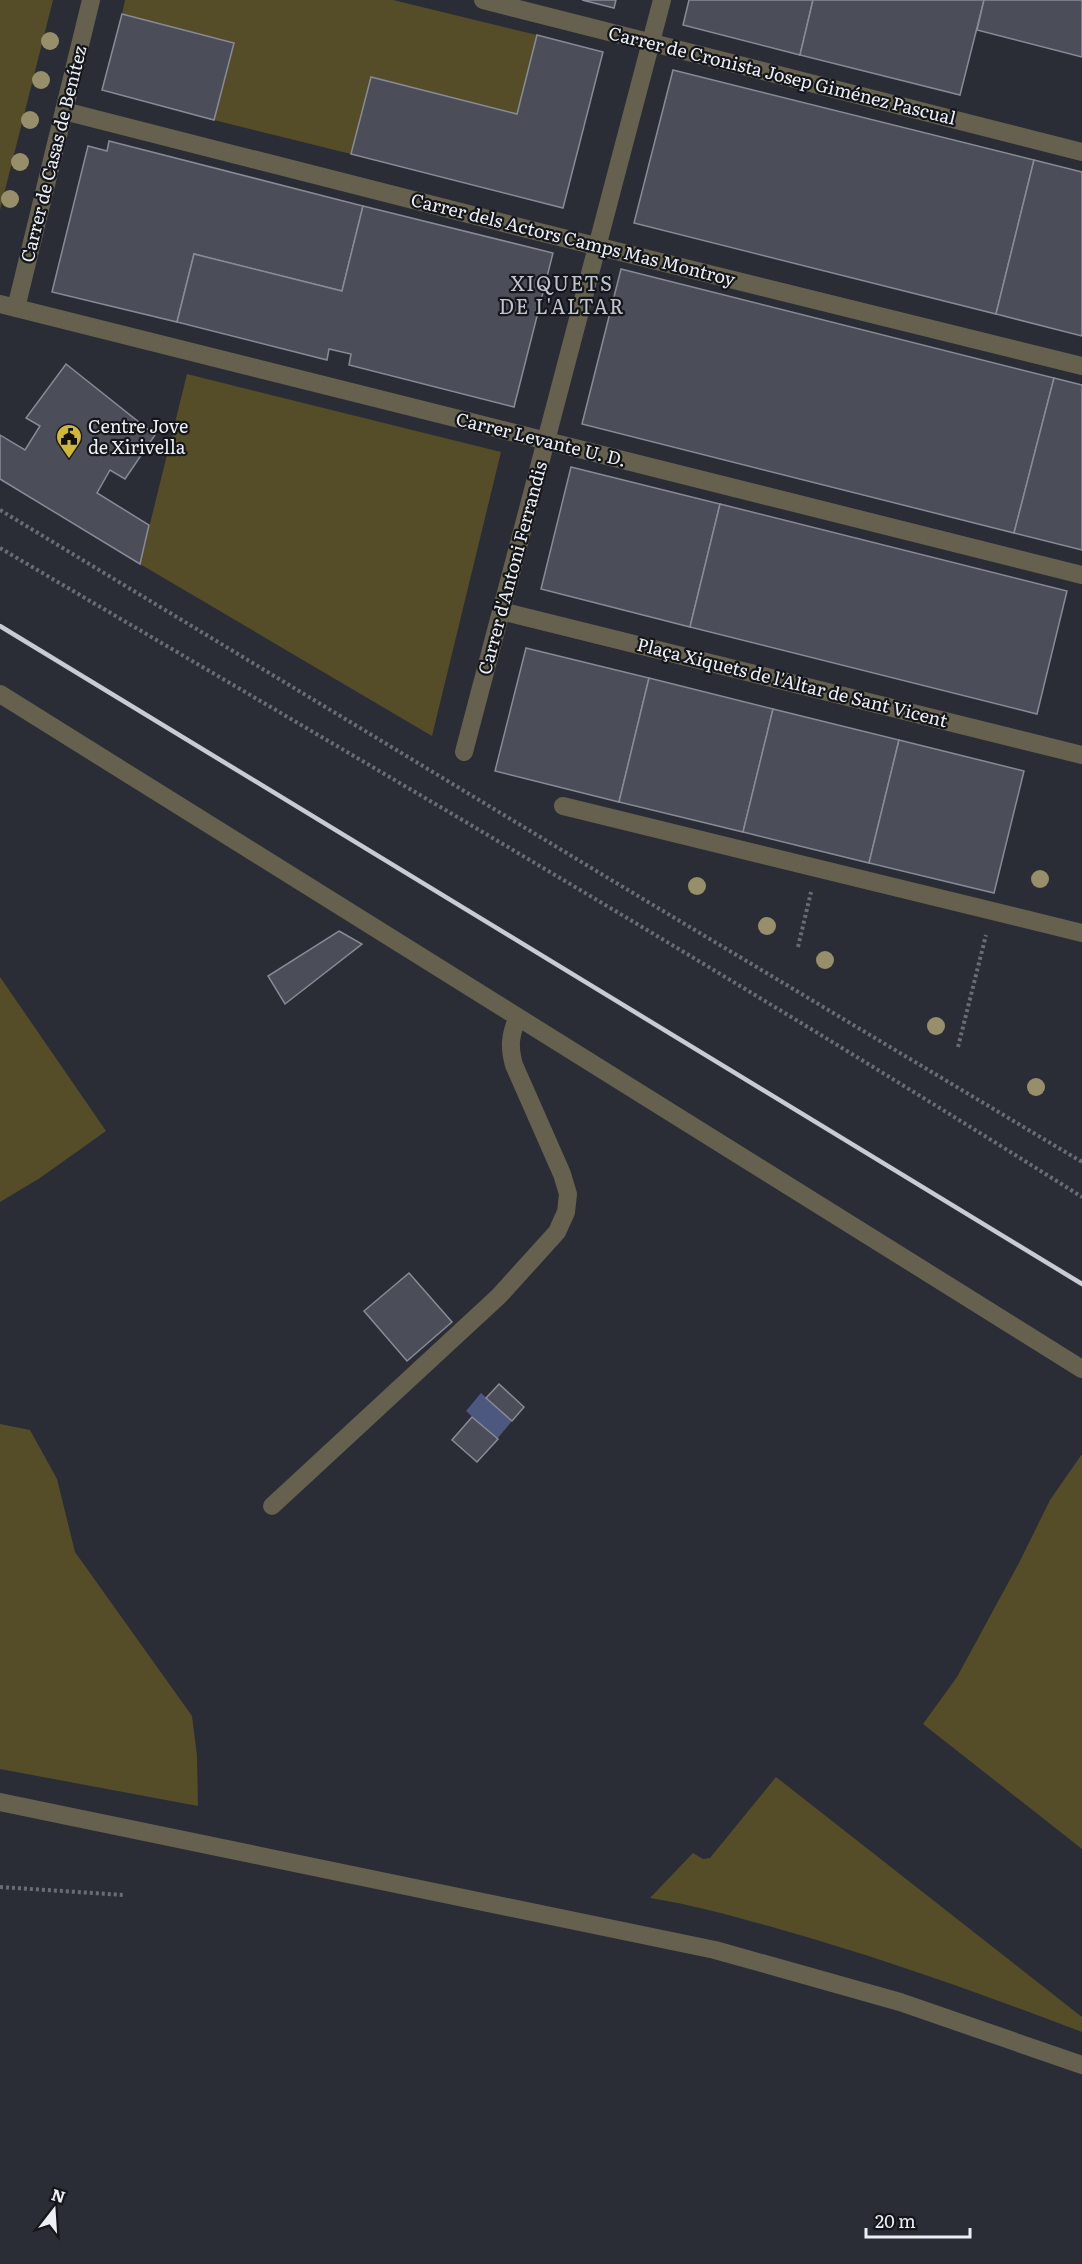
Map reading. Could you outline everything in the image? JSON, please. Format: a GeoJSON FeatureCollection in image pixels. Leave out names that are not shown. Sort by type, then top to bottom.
{"type":"FeatureCollection","features":[{"type":"Feature","properties":{"kind":"street","name":"Carrer de Casas de Benítez"},"geometry":{"type":"LineString","coordinates":[[8,306],[64,111],[91,0]]}},
{"type":"Feature","properties":{"kind":"street","name":"Carrer de Cronista Josep Giménez Pascual"},"geometry":{"type":"LineString","coordinates":[[483,0],[1082,152]]}},
{"type":"Feature","properties":{"kind":"street","name":"Carrer d'Antoni Ferrandis"},"geometry":{"type":"LineString","coordinates":[[464,752],[662,0]]}},
{"type":"Feature","properties":{"kind":"street","name":"Carrer dels Actors Camps Mas Montroy"},"geometry":{"type":"LineString","coordinates":[[64,111],[598,247],[1082,366]]}},
{"type":"Feature","properties":{"kind":"street","name":"Carrer Levante U. D."},"geometry":{"type":"LineString","coordinates":[[8,306],[1082,575]]}},
{"type":"Feature","properties":{"kind":"street","name":"Plaça Xiquets de l'Altar de Sant Vicent"},"geometry":{"type":"LineString","coordinates":[[501,611],[1082,755]]}},
{"type":"Feature","properties":{"kind":"street"},"geometry":{"type":"LineString","coordinates":[[0,694],[1082,1369]]}},
{"type":"Feature","properties":{"kind":"street"},"geometry":{"type":"LineString","coordinates":[[563,806],[1082,933]]}},
{"type":"Feature","properties":{"kind":"street"},"geometry":{"type":"LineString","coordinates":[[272,1506],[498,1296],[557,1232],[567,1212],[568,1194],[562,1174],[514,1065],[509,1048],[517,1018]]}},
{"type":"Feature","properties":{"kind":"street"},"geometry":{"type":"LineString","coordinates":[[0,1802],[715,1950],[900,2002],[1082,2066]]}},
{"type":"Feature","properties":{"kind":"path"},"geometry":{"type":"LineString","coordinates":[[0,510],[1082,1162]]}},
{"type":"Feature","properties":{"kind":"path"},"geometry":{"type":"LineString","coordinates":[[0,548],[489,837],[956,1118],[1082,1197]]}},
{"type":"Feature","properties":{"kind":"path"},"geometry":{"type":"LineString","coordinates":[[798,947],[816,868]]}},
{"type":"Feature","properties":{"kind":"path"},"geometry":{"type":"LineString","coordinates":[[958,1047],[992,911]]}},
{"type":"Feature","properties":{"kind":"path"},"geometry":{"type":"LineString","coordinates":[[0,1887],[124,1895]]}},
{"type":"Feature","properties":{"kind":"shaded area"},"geometry":{"type":"Polygon","coordinates":[[[0,0],[53,0],[0,210],[0,0]]]}},
{"type":"Feature","properties":{"kind":"shaded area"},"geometry":{"type":"Polygon","coordinates":[[[125,0],[393,0],[537,35],[517,114],[372,77],[351,154],[214,120],[234,43],[122,14],[125,0]]]}},
{"type":"Feature","properties":{"kind":"shaded area"},"geometry":{"type":"Polygon","coordinates":[[[187,374],[501,452],[432,736],[140,564],[187,374]]]}},
{"type":"Feature","properties":{"kind":"shaded area"},"geometry":{"type":"Polygon","coordinates":[[[0,977],[106,1131],[40,1178],[0,1202],[0,977]]]}},
{"type":"Feature","properties":{"kind":"shaded area"},"geometry":{"type":"Polygon","coordinates":[[[0,1424],[30,1430],[57,1479],[75,1552],[192,1716],[197,1756],[198,1806],[0,1769],[0,1424]]]}},
{"type":"Feature","properties":{"kind":"shaded area"},"geometry":{"type":"Polygon","coordinates":[[[1082,1454],[1082,1849],[923,1724],[957,1677],[1020,1561],[1050,1500],[1082,1454]]]}},
{"type":"Feature","properties":{"kind":"shaded area"},"geometry":{"type":"Polygon","coordinates":[[[776,1777],[1082,2017],[1082,2032],[969,1990],[856,1952],[731,1916],[650,1898],[693,1853],[703,1859],[710,1858],[776,1777]]]}},
{"type":"Feature","properties":{"kind":"water"},"geometry":{"type":"Polygon","coordinates":[[[481,1393],[512,1421],[497,1439],[466,1411],[481,1393]]]}},
{"type":"Feature","properties":{"kind":"building"},"geometry":{"type":"Polygon","coordinates":[[[582,0],[616,0],[614,8],[582,0]]]}},
{"type":"Feature","properties":{"kind":"building"},"geometry":{"type":"Polygon","coordinates":[[[689,0],[813,0],[800,55],[683,25],[689,0]]]}},
{"type":"Feature","properties":{"kind":"building"},"geometry":{"type":"Polygon","coordinates":[[[813,0],[984,0],[960,95],[800,55],[813,0]]]}},
{"type":"Feature","properties":{"kind":"building"},"geometry":{"type":"Polygon","coordinates":[[[984,0],[1082,0],[1082,57],[977,30],[984,0]]]}},
{"type":"Feature","properties":{"kind":"building"},"geometry":{"type":"Polygon","coordinates":[[[122,14],[234,43],[214,120],[102,90],[122,14]]]}},
{"type":"Feature","properties":{"kind":"building"},"geometry":{"type":"Polygon","coordinates":[[[537,35],[603,52],[563,208],[351,154],[371,77],[517,114],[537,35]]]}},
{"type":"Feature","properties":{"kind":"building"},"geometry":{"type":"Polygon","coordinates":[[[673,70],[1034,160],[996,314],[634,223],[673,70]]]}},
{"type":"Feature","properties":{"kind":"building"},"geometry":{"type":"Polygon","coordinates":[[[109,141],[363,206],[342,291],[194,254],[177,322],[52,292],[88,146],[107,151],[109,141]]]}},
{"type":"Feature","properties":{"kind":"building"},"geometry":{"type":"Polygon","coordinates":[[[1034,160],[1082,172],[1082,336],[996,314],[1034,160]]]}},
{"type":"Feature","properties":{"kind":"building"},"geometry":{"type":"Polygon","coordinates":[[[363,206],[553,253],[514,407],[349,365],[351,354],[329,349],[327,360],[177,322],[194,254],[342,291],[363,206]]]}},
{"type":"Feature","properties":{"kind":"building"},"geometry":{"type":"Polygon","coordinates":[[[621,269],[1054,378],[1014,533],[582,424],[621,269]]]}},
{"type":"Feature","properties":{"kind":"building","name":"Centre Jove de Xirivella"},"geometry":{"type":"Polygon","coordinates":[[[66,364],[155,435],[125,479],[110,470],[97,493],[149,525],[140,564],[0,479],[0,435],[25,450],[40,426],[26,418],[66,364]]]}},
{"type":"Feature","properties":{"kind":"building"},"geometry":{"type":"Polygon","coordinates":[[[1054,378],[1082,385],[1082,550],[1014,533],[1054,378]]]}},
{"type":"Feature","properties":{"kind":"building"},"geometry":{"type":"Polygon","coordinates":[[[571,467],[720,504],[690,627],[541,589],[571,467]]]}},
{"type":"Feature","properties":{"kind":"building"},"geometry":{"type":"Polygon","coordinates":[[[720,504],[1067,591],[1037,714],[690,627],[720,504]]]}},
{"type":"Feature","properties":{"kind":"building"},"geometry":{"type":"Polygon","coordinates":[[[526,648],[649,678],[619,802],[495,771],[526,648]]]}},
{"type":"Feature","properties":{"kind":"building"},"geometry":{"type":"Polygon","coordinates":[[[649,678],[773,709],[743,832],[619,802],[649,678]]]}},
{"type":"Feature","properties":{"kind":"building"},"geometry":{"type":"Polygon","coordinates":[[[773,709],[899,740],[869,863],[743,832],[773,709]]]}},
{"type":"Feature","properties":{"kind":"building"},"geometry":{"type":"Polygon","coordinates":[[[899,740],[1024,771],[994,893],[869,863],[899,740]]]}},
{"type":"Feature","properties":{"kind":"building"},"geometry":{"type":"Polygon","coordinates":[[[339,931],[362,944],[285,1004],[268,976],[339,931]]]}},
{"type":"Feature","properties":{"kind":"building"},"geometry":{"type":"Polygon","coordinates":[[[409,1273],[452,1322],[407,1361],[364,1311],[409,1273]]]}},
{"type":"Feature","properties":{"kind":"building"},"geometry":{"type":"Polygon","coordinates":[[[499,1384],[524,1407],[512,1421],[486,1398],[499,1384]]]}},
{"type":"Feature","properties":{"kind":"building"},"geometry":{"type":"Polygon","coordinates":[[[472,1417],[498,1439],[477,1462],[452,1440],[472,1417]]]}},
{"type":"Feature","properties":{"kind":"railway"},"geometry":{"type":"LineString","coordinates":[[0,626],[1082,1284]]}},
{"type":"Feature","properties":{"kind":"place","name":"Centre Jove de Xirivella"},"geometry":{"type":"Point","coordinates":[69,460]}},
{"type":"Feature","properties":{"kind":"district","name":"XIQUETS DE L'ALTAR"},"geometry":{"type":"Point","coordinates":[562,296]}}]}
